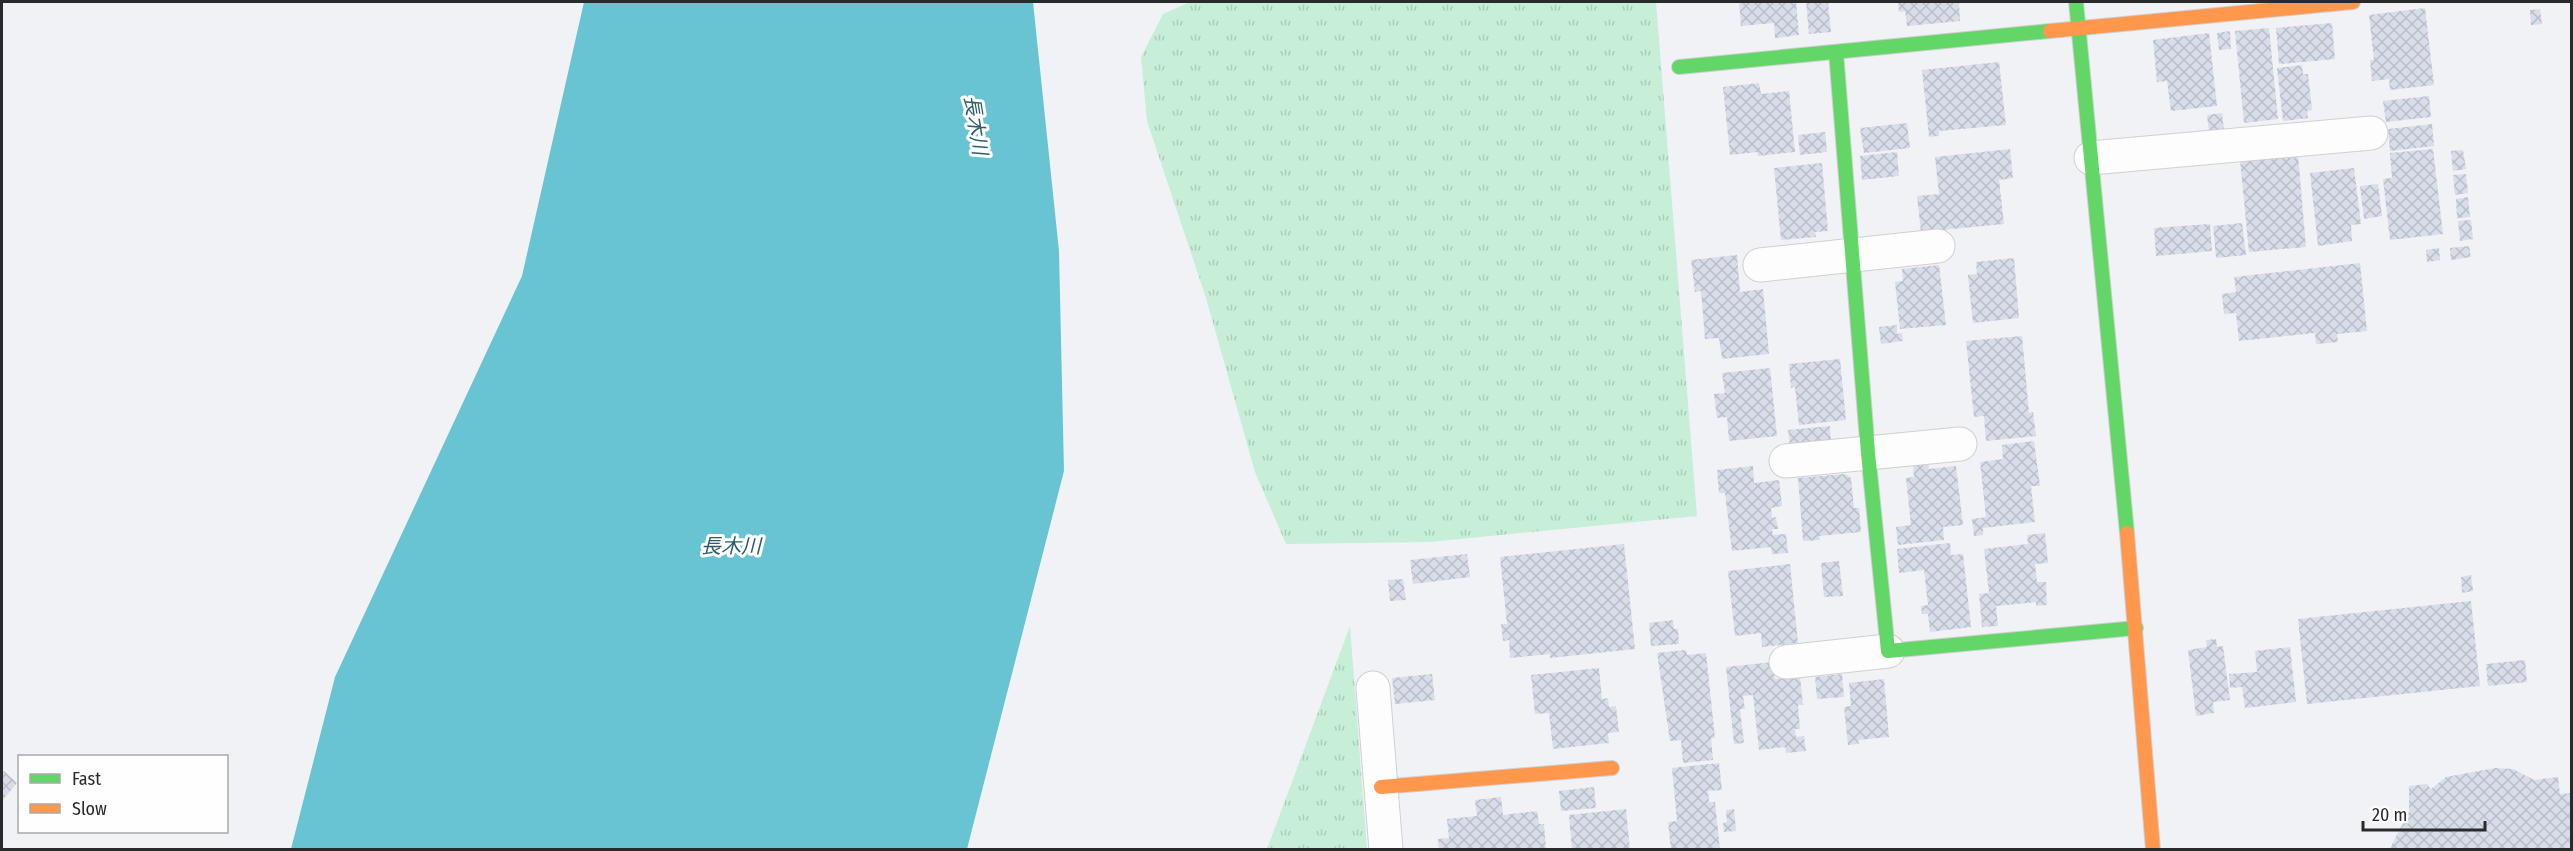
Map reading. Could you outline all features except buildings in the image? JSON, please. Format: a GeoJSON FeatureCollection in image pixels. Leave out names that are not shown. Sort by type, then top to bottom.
{"type":"FeatureCollection","features":[{"type":"Feature","properties":{"kind":"street"},"geometry":{"type":"LineString","coordinates":[[2076,2],[2136,628],[2153,849]]}},
{"type":"Feature","properties":{"kind":"street"},"geometry":{"type":"LineString","coordinates":[[1679,67],[2353,2]]}},
{"type":"Feature","properties":{"kind":"street"},"geometry":{"type":"LineString","coordinates":[[1836,52],[1868,453],[1888,651]]}},
{"type":"Feature","properties":{"kind":"street"},"geometry":{"type":"LineString","coordinates":[[2091,158],[2371,133]]}},
{"type":"Feature","properties":{"kind":"street"},"geometry":{"type":"LineString","coordinates":[[1760,264],[1938,246]]}},
{"type":"Feature","properties":{"kind":"street"},"geometry":{"type":"LineString","coordinates":[[1785,461],[1959,444]]}},
{"type":"Feature","properties":{"kind":"street"},"geometry":{"type":"LineString","coordinates":[[1785,662],[2136,628]]}},
{"type":"Feature","properties":{"kind":"street"},"geometry":{"type":"LineString","coordinates":[[1373,688],[1386,849]]}},
{"type":"Feature","properties":{"kind":"street"},"geometry":{"type":"LineString","coordinates":[[1381,787],[1612,768]]}},
{"type":"Feature","properties":{"kind":"green space"},"geometry":{"type":"Polygon","coordinates":[[[1190,2],[1656,2],[1697,516],[1429,542],[1286,544],[1255,472],[1206,298],[1147,121],[1141,57],[1163,14],[1190,2]]]}},
{"type":"Feature","properties":{"kind":"green space"},"geometry":{"type":"Polygon","coordinates":[[[1350,626],[1367,849],[1267,849],[1350,626]]]}},
{"type":"Feature","properties":{"kind":"water","name":"長木川"},"geometry":{"type":"Polygon","coordinates":[[[584,2],[1033,2],[1059,251],[1064,471],[967,849],[291,849],[335,677],[522,276],[584,2]]]}},
{"type":"Feature","properties":{"kind":"traffic: fast"},"geometry":{"type":"LineString","coordinates":[[2076,2],[2127,533]]}},
{"type":"Feature","properties":{"kind":"traffic: fast"},"geometry":{"type":"LineString","coordinates":[[1679,67],[2050,31]]}},
{"type":"Feature","properties":{"kind":"traffic: fast"},"geometry":{"type":"LineString","coordinates":[[1836,52],[1868,453],[1888,651],[2136,628]]}},
{"type":"Feature","properties":{"kind":"traffic: slow"},"geometry":{"type":"LineString","coordinates":[[2050,31],[2353,2]]}},
{"type":"Feature","properties":{"kind":"traffic: slow"},"geometry":{"type":"LineString","coordinates":[[2127,533],[2153,850]]}},
{"type":"Feature","properties":{"kind":"traffic: slow"},"geometry":{"type":"LineString","coordinates":[[1381,787],[1612,768]]}}]}
